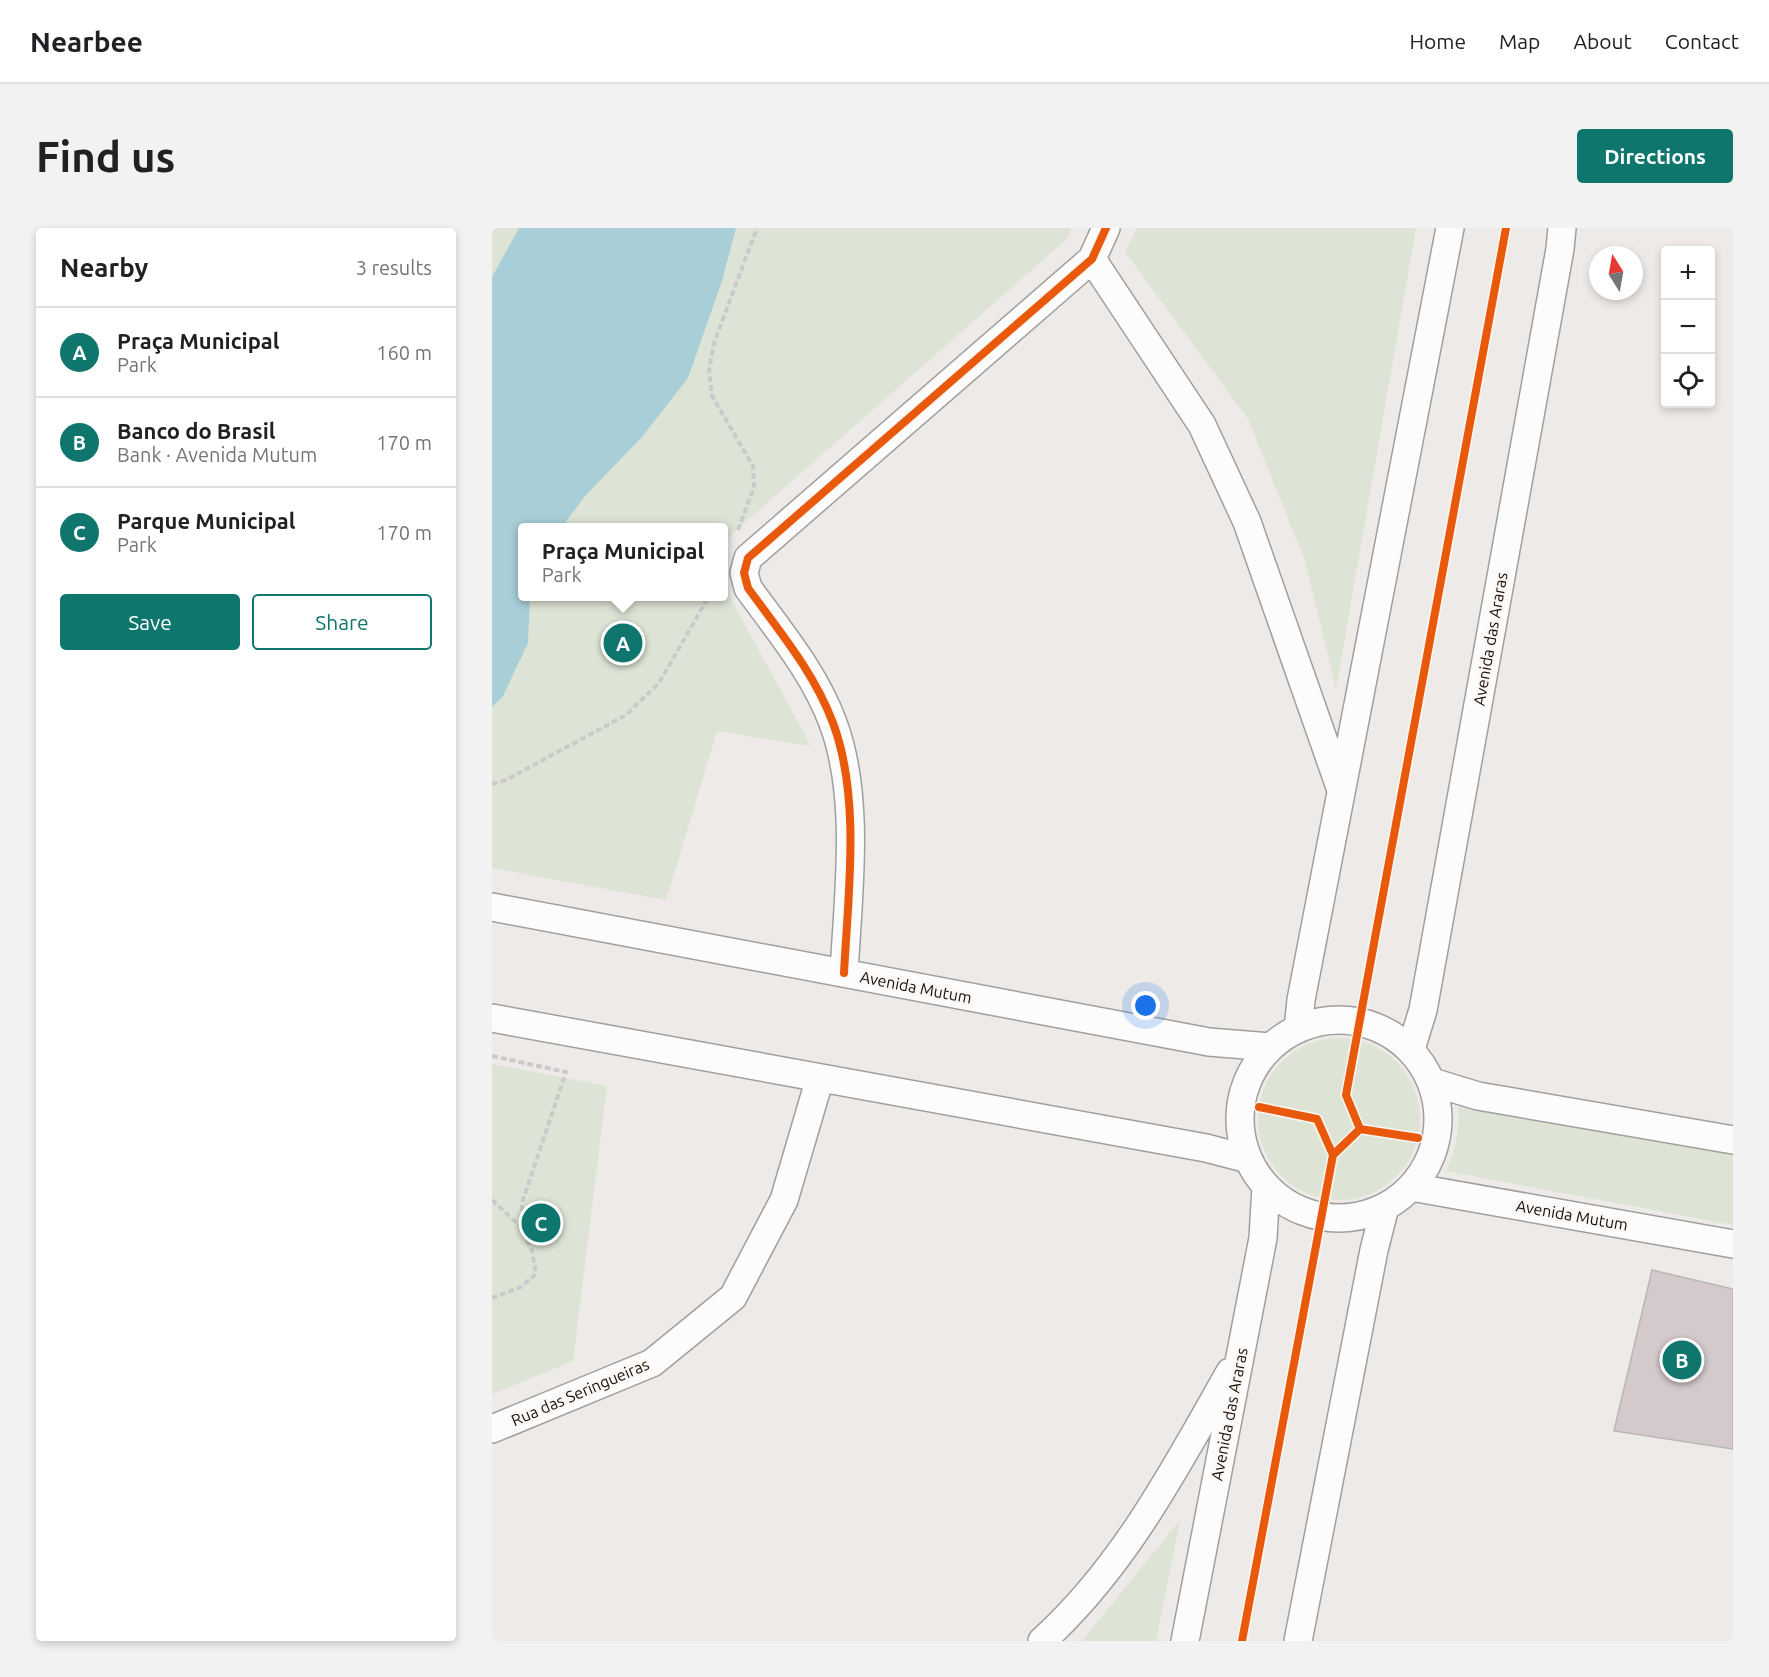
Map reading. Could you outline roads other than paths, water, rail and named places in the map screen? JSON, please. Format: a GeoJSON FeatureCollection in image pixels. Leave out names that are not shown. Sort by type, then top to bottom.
{"type":"FeatureCollection","features":[{"type":"Feature","properties":{"kind":"street"},"geometry":{"type":"LineString","coordinates":[[844,974],[850,870],[847,787],[833,724],[806,667],[748,588],[744,573],[748,558],[1092,259],[1106,228]]}},
{"type":"Feature","properties":{"kind":"street"},"geometry":{"type":"LineString","coordinates":[[1298,1029],[1341,791],[1450,228]]}},
{"type":"Feature","properties":{"kind":"street","name":"Avenida das Araras"},"geometry":{"type":"LineString","coordinates":[[1411,1049],[1423,1010],[1562,228]]}},
{"type":"Feature","properties":{"kind":"street"},"geometry":{"type":"LineString","coordinates":[[1092,259],[1202,425],[1247,522],[1341,791]]}},
{"type":"Feature","properties":{"kind":"street","name":"Avenida Mutum"},"geometry":{"type":"LineString","coordinates":[[492,907],[1209,1042],[1270,1047]]}},
{"type":"Feature","properties":{"kind":"street"},"geometry":{"type":"LineString","coordinates":[[492,1017],[1206,1148],[1248,1159]]}},
{"type":"Feature","properties":{"kind":"street"},"geometry":{"type":"LineString","coordinates":[[1337,1020],[1377,1027],[1411,1049],[1432,1082],[1439,1109],[1437,1138],[1428,1164],[1411,1187],[1385,1207],[1354,1217],[1322,1216],[1291,1206],[1266,1186],[1248,1159],[1240,1130],[1241,1100],[1251,1071],[1270,1047],[1298,1029],[1337,1020]]}},
{"type":"Feature","properties":{"kind":"street","name":"Rua das Seringueiras"},"geometry":{"type":"LineString","coordinates":[[492,1429],[652,1363],[733,1297],[784,1200],[820,1078]]}},
{"type":"Feature","properties":{"kind":"street"},"geometry":{"type":"LineString","coordinates":[[1432,1082],[1478,1096],[1733,1140]]}},
{"type":"Feature","properties":{"kind":"street","name":"Avenida das Araras"},"geometry":{"type":"LineString","coordinates":[[1185,1641],[1263,1238],[1266,1186]]}},
{"type":"Feature","properties":{"kind":"street","name":"Avenida Mutum"},"geometry":{"type":"LineString","coordinates":[[1411,1187],[1733,1244]]}},
{"type":"Feature","properties":{"kind":"street"},"geometry":{"type":"LineString","coordinates":[[1298,1641],[1374,1250],[1385,1207]]}},
{"type":"Feature","properties":{"kind":"street"},"geometry":{"type":"LineString","coordinates":[[1042,1641],[1065,1620],[1149,1514],[1241,1353]]}},
{"type":"Feature","properties":{"kind":"water"},"geometry":{"type":"Polygon","coordinates":[[[519,228],[736,228],[722,281],[688,378],[642,437],[585,496],[565,523],[518,523],[518,601],[530,601],[528,643],[503,696],[492,707],[492,277],[519,228]]]}},
{"type":"Feature","properties":{"kind":"place","name":"Praça Municipal"},"geometry":{"type":"Point","coordinates":[623,643]}},
{"type":"Feature","properties":{"kind":"place","name":"Parque Municipal"},"geometry":{"type":"Point","coordinates":[541,1223]}},
{"type":"Feature","properties":{"kind":"place","name":"Banco do Brasil"},"geometry":{"type":"Point","coordinates":[1682,1360]}}]}
